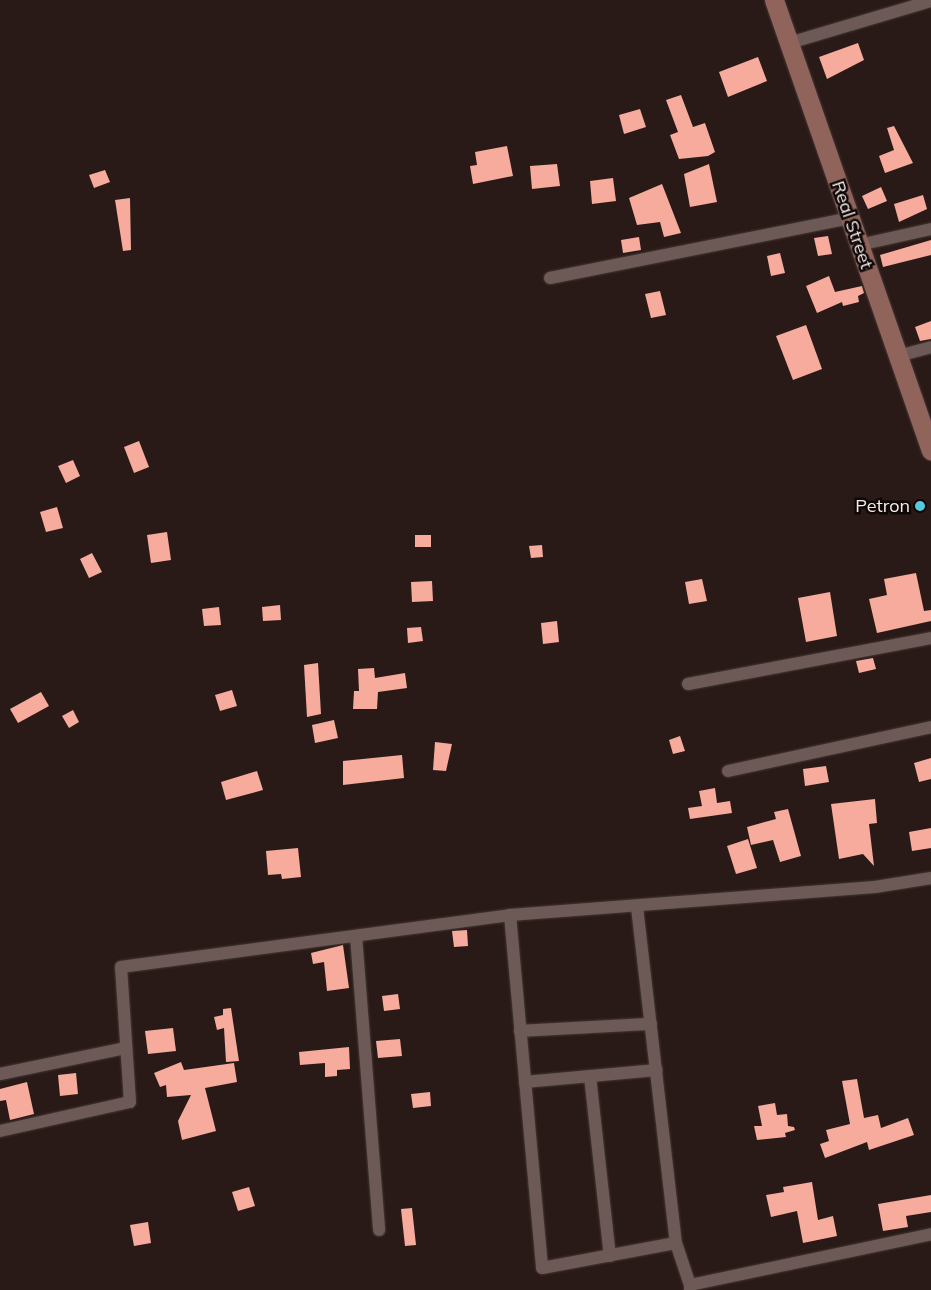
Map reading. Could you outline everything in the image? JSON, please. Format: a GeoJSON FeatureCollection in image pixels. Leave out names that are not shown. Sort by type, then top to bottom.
{"type":"FeatureCollection","features":[{"type":"Feature","properties":{"kind":"main road","name":"Real Street"},"geometry":{"type":"LineString","coordinates":[[774,0],[931,450]]}},
{"type":"Feature","properties":{"kind":"street"},"geometry":{"type":"LineString","coordinates":[[789,43],[931,2]]}},
{"type":"Feature","properties":{"kind":"street"},"geometry":{"type":"LineString","coordinates":[[550,278],[850,218]]}},
{"type":"Feature","properties":{"kind":"street"},"geometry":{"type":"LineString","coordinates":[[859,245],[931,229]]}},
{"type":"Feature","properties":{"kind":"street"},"geometry":{"type":"LineString","coordinates":[[898,356],[931,347]]}},
{"type":"Feature","properties":{"kind":"street"},"geometry":{"type":"LineString","coordinates":[[688,684],[931,638]]}},
{"type":"Feature","properties":{"kind":"street"},"geometry":{"type":"LineString","coordinates":[[728,771],[931,727]]}},
{"type":"Feature","properties":{"kind":"street"},"geometry":{"type":"LineString","coordinates":[[0,1131],[130,1102],[121,967],[510,914],[637,907],[875,886],[931,878]]}},
{"type":"Feature","properties":{"kind":"street"},"geometry":{"type":"LineString","coordinates":[[637,907],[676,1243],[690,1288],[931,1234]]}},
{"type":"Feature","properties":{"kind":"street"},"geometry":{"type":"LineString","coordinates":[[510,914],[542,1268],[676,1243]]}},
{"type":"Feature","properties":{"kind":"street"},"geometry":{"type":"LineString","coordinates":[[356,936],[379,1230]]}},
{"type":"Feature","properties":{"kind":"street"},"geometry":{"type":"LineString","coordinates":[[520,1030],[651,1024]]}},
{"type":"Feature","properties":{"kind":"street"},"geometry":{"type":"LineString","coordinates":[[0,1074],[126,1048]]}},
{"type":"Feature","properties":{"kind":"street"},"geometry":{"type":"LineString","coordinates":[[525,1082],[656,1070]]}},
{"type":"Feature","properties":{"kind":"street"},"geometry":{"type":"LineString","coordinates":[[590,1076],[610,1256]]}},
{"type":"Feature","properties":{"kind":"building"},"geometry":{"type":"Polygon","coordinates":[[[858,43],[864,60],[827,79],[819,57],[858,43]]]}},
{"type":"Feature","properties":{"kind":"building"},"geometry":{"type":"Polygon","coordinates":[[[758,57],[767,81],[728,97],[719,72],[758,57]]]}},
{"type":"Feature","properties":{"kind":"building"},"geometry":{"type":"Polygon","coordinates":[[[681,95],[693,127],[705,123],[715,152],[708,156],[679,159],[670,135],[678,132],[666,100],[681,95]]]}},
{"type":"Feature","properties":{"kind":"building"},"geometry":{"type":"Polygon","coordinates":[[[640,109],[646,127],[624,134],[619,115],[640,109]]]}},
{"type":"Feature","properties":{"kind":"building"},"geometry":{"type":"Polygon","coordinates":[[[894,126],[913,163],[885,173],[879,156],[894,150],[887,128],[894,126]]]}},
{"type":"Feature","properties":{"kind":"building"},"geometry":{"type":"Polygon","coordinates":[[[507,146],[513,176],[473,184],[470,166],[477,165],[475,152],[507,146]]]}},
{"type":"Feature","properties":{"kind":"building"},"geometry":{"type":"Polygon","coordinates":[[[557,164],[560,186],[532,189],[530,166],[557,164]]]}},
{"type":"Feature","properties":{"kind":"building"},"geometry":{"type":"Polygon","coordinates":[[[709,164],[717,202],[690,207],[684,174],[709,164]]]}},
{"type":"Feature","properties":{"kind":"building"},"geometry":{"type":"Polygon","coordinates":[[[105,170],[110,182],[94,188],[89,175],[105,170]]]}},
{"type":"Feature","properties":{"kind":"building"},"geometry":{"type":"Polygon","coordinates":[[[613,178],[616,201],[592,204],[590,181],[613,178]]]}},
{"type":"Feature","properties":{"kind":"building"},"geometry":{"type":"Polygon","coordinates":[[[662,184],[681,233],[664,237],[660,222],[637,225],[629,198],[662,184]]]}},
{"type":"Feature","properties":{"kind":"building"},"geometry":{"type":"Polygon","coordinates":[[[881,187],[887,201],[868,209],[862,196],[881,187]]]}},
{"type":"Feature","properties":{"kind":"building"},"geometry":{"type":"Polygon","coordinates":[[[923,195],[927,209],[899,222],[894,204],[923,195]]]}},
{"type":"Feature","properties":{"kind":"building"},"geometry":{"type":"Polygon","coordinates":[[[130,198],[131,250],[123,251],[115,200],[130,198]]]}},
{"type":"Feature","properties":{"kind":"building"},"geometry":{"type":"Polygon","coordinates":[[[828,236],[832,254],[818,256],[814,238],[828,236]]]}},
{"type":"Feature","properties":{"kind":"building"},"geometry":{"type":"Polygon","coordinates":[[[639,237],[641,250],[623,253],[621,240],[639,237]]]}},
{"type":"Feature","properties":{"kind":"building"},"geometry":{"type":"Polygon","coordinates":[[[931,240],[931,255],[883,267],[880,255],[931,240]]]}},
{"type":"Feature","properties":{"kind":"building"},"geometry":{"type":"Polygon","coordinates":[[[780,253],[785,273],[771,276],[767,256],[780,253]]]}},
{"type":"Feature","properties":{"kind":"building"},"geometry":{"type":"Polygon","coordinates":[[[829,276],[835,292],[862,286],[864,293],[858,296],[859,302],[843,306],[842,302],[817,313],[806,286],[829,276]]]}},
{"type":"Feature","properties":{"kind":"building"},"geometry":{"type":"Polygon","coordinates":[[[660,291],[666,315],[651,318],[645,294],[660,291]]]}},
{"type":"Feature","properties":{"kind":"building"},"geometry":{"type":"Polygon","coordinates":[[[931,321],[931,339],[920,341],[915,327],[931,321]]]}},
{"type":"Feature","properties":{"kind":"building"},"geometry":{"type":"Polygon","coordinates":[[[806,325],[822,369],[793,380],[776,336],[806,325]]]}},
{"type":"Feature","properties":{"kind":"building"},"geometry":{"type":"Polygon","coordinates":[[[139,441],[149,467],[134,473],[124,447],[139,441]]]}},
{"type":"Feature","properties":{"kind":"building"},"geometry":{"type":"Polygon","coordinates":[[[73,460],[80,476],[66,483],[58,466],[73,460]]]}},
{"type":"Feature","properties":{"kind":"building"},"geometry":{"type":"Polygon","coordinates":[[[57,507],[63,528],[46,532],[40,512],[57,507]]]}},
{"type":"Feature","properties":{"kind":"building"},"geometry":{"type":"Polygon","coordinates":[[[167,532],[171,560],[151,563],[147,535],[167,532]]]}},
{"type":"Feature","properties":{"kind":"building"},"geometry":{"type":"Polygon","coordinates":[[[415,535],[431,535],[431,547],[415,547],[415,535]]]}},
{"type":"Feature","properties":{"kind":"building"},"geometry":{"type":"Polygon","coordinates":[[[542,545],[543,557],[531,558],[529,546],[542,545]]]}},
{"type":"Feature","properties":{"kind":"building"},"geometry":{"type":"Polygon","coordinates":[[[92,553],[102,572],[89,578],[80,559],[92,553]]]}},
{"type":"Feature","properties":{"kind":"building"},"geometry":{"type":"Polygon","coordinates":[[[916,573],[924,611],[931,610],[931,621],[877,633],[869,599],[887,595],[884,579],[916,573]]]}},
{"type":"Feature","properties":{"kind":"building"},"geometry":{"type":"Polygon","coordinates":[[[702,579],[707,601],[689,604],[685,582],[702,579]]]}},
{"type":"Feature","properties":{"kind":"building"},"geometry":{"type":"Polygon","coordinates":[[[432,581],[433,601],[412,602],[411,582],[432,581]]]}},
{"type":"Feature","properties":{"kind":"building"},"geometry":{"type":"Polygon","coordinates":[[[830,592],[837,636],[806,642],[798,598],[830,592]]]}},
{"type":"Feature","properties":{"kind":"building"},"geometry":{"type":"Polygon","coordinates":[[[280,605],[281,620],[263,621],[262,607],[280,605]]]}},
{"type":"Feature","properties":{"kind":"building"},"geometry":{"type":"Polygon","coordinates":[[[219,607],[221,625],[204,626],[202,609],[219,607]]]}},
{"type":"Feature","properties":{"kind":"building"},"geometry":{"type":"Polygon","coordinates":[[[557,621],[559,642],[543,644],[541,623],[557,621]]]}},
{"type":"Feature","properties":{"kind":"building"},"geometry":{"type":"Polygon","coordinates":[[[421,627],[423,641],[408,643],[407,628],[421,627]]]}},
{"type":"Feature","properties":{"kind":"building"},"geometry":{"type":"Polygon","coordinates":[[[873,658],[876,669],[859,673],[856,661],[873,658]]]}},
{"type":"Feature","properties":{"kind":"building"},"geometry":{"type":"Polygon","coordinates":[[[318,663],[321,714],[307,717],[304,665],[318,663]]]}},
{"type":"Feature","properties":{"kind":"building"},"geometry":{"type":"Polygon","coordinates":[[[374,668],[375,678],[405,673],[407,688],[378,692],[377,709],[353,709],[354,691],[359,691],[358,669],[374,668]]]}},
{"type":"Feature","properties":{"kind":"building"},"geometry":{"type":"Polygon","coordinates":[[[232,690],[237,706],[220,711],[215,695],[232,690]]]}},
{"type":"Feature","properties":{"kind":"building"},"geometry":{"type":"Polygon","coordinates":[[[41,692],[49,706],[18,723],[10,709],[41,692]]]}},
{"type":"Feature","properties":{"kind":"building"},"geometry":{"type":"Polygon","coordinates":[[[73,710],[79,722],[69,728],[62,716],[73,710]]]}},
{"type":"Feature","properties":{"kind":"building"},"geometry":{"type":"Polygon","coordinates":[[[334,720],[338,738],[315,743],[312,725],[334,720]]]}},
{"type":"Feature","properties":{"kind":"building"},"geometry":{"type":"Polygon","coordinates":[[[680,736],[685,751],[673,754],[669,740],[680,736]]]}},
{"type":"Feature","properties":{"kind":"building"},"geometry":{"type":"Polygon","coordinates":[[[435,742],[452,744],[446,771],[433,770],[435,742]]]}},
{"type":"Feature","properties":{"kind":"building"},"geometry":{"type":"Polygon","coordinates":[[[402,755],[404,778],[343,785],[343,761],[402,755]]]}},
{"type":"Feature","properties":{"kind":"building"},"geometry":{"type":"Polygon","coordinates":[[[931,758],[931,779],[919,782],[914,763],[931,758]]]}},
{"type":"Feature","properties":{"kind":"building"},"geometry":{"type":"Polygon","coordinates":[[[826,766],[829,782],[805,786],[803,769],[826,766]]]}},
{"type":"Feature","properties":{"kind":"building"},"geometry":{"type":"Polygon","coordinates":[[[257,771],[263,790],[226,800],[221,782],[257,771]]]}},
{"type":"Feature","properties":{"kind":"building"},"geometry":{"type":"Polygon","coordinates":[[[715,788],[717,803],[730,801],[732,813],[690,819],[688,808],[702,806],[699,791],[715,788]]]}},
{"type":"Feature","properties":{"kind":"building"},"geometry":{"type":"Polygon","coordinates":[[[875,799],[877,823],[869,824],[874,866],[863,854],[839,859],[831,804],[875,799]]]}},
{"type":"Feature","properties":{"kind":"building"},"geometry":{"type":"Polygon","coordinates":[[[788,809],[801,856],[780,862],[773,840],[751,845],[747,827],[776,819],[774,812],[788,809]]]}},
{"type":"Feature","properties":{"kind":"building"},"geometry":{"type":"Polygon","coordinates":[[[931,828],[931,848],[912,851],[909,832],[931,828]]]}},
{"type":"Feature","properties":{"kind":"building"},"geometry":{"type":"Polygon","coordinates":[[[748,839],[757,868],[736,874],[727,846],[748,839]]]}},
{"type":"Feature","properties":{"kind":"building"},"geometry":{"type":"Polygon","coordinates":[[[298,848],[301,877],[282,879],[281,874],[268,875],[266,851],[298,848]]]}},
{"type":"Feature","properties":{"kind":"building"},"geometry":{"type":"Polygon","coordinates":[[[467,930],[468,946],[454,947],[452,931],[467,930]]]}},
{"type":"Feature","properties":{"kind":"building"},"geometry":{"type":"Polygon","coordinates":[[[343,945],[349,988],[327,991],[324,962],[313,964],[311,953],[343,945]]]}},
{"type":"Feature","properties":{"kind":"building"},"geometry":{"type":"Polygon","coordinates":[[[398,994],[400,1009],[384,1011],[382,996],[398,994]]]}},
{"type":"Feature","properties":{"kind":"building"},"geometry":{"type":"Polygon","coordinates":[[[231,1008],[239,1061],[226,1062],[224,1028],[217,1030],[214,1017],[223,1015],[223,1009],[231,1008]]]}},
{"type":"Feature","properties":{"kind":"building"},"geometry":{"type":"Polygon","coordinates":[[[173,1028],[176,1051],[148,1054],[145,1031],[173,1028]]]}},
{"type":"Feature","properties":{"kind":"building"},"geometry":{"type":"Polygon","coordinates":[[[400,1039],[402,1056],[378,1058],[376,1041],[400,1039]]]}},
{"type":"Feature","properties":{"kind":"building"},"geometry":{"type":"Polygon","coordinates":[[[349,1047],[350,1069],[337,1070],[337,1076],[325,1077],[325,1063],[300,1065],[299,1052],[349,1047]]]}},
{"type":"Feature","properties":{"kind":"building"},"geometry":{"type":"Polygon","coordinates":[[[181,1062],[184,1070],[234,1063],[237,1082],[205,1088],[216,1131],[182,1140],[178,1121],[191,1095],[167,1097],[166,1085],[160,1087],[154,1073],[181,1062]]]}},
{"type":"Feature","properties":{"kind":"building"},"geometry":{"type":"Polygon","coordinates":[[[76,1073],[78,1094],[60,1096],[58,1075],[76,1073]]]}},
{"type":"Feature","properties":{"kind":"building"},"geometry":{"type":"Polygon","coordinates":[[[857,1079],[864,1118],[878,1115],[881,1128],[908,1118],[914,1135],[869,1150],[867,1142],[825,1158],[820,1144],[829,1141],[826,1130],[850,1124],[842,1081],[857,1079]]]}},
{"type":"Feature","properties":{"kind":"building"},"geometry":{"type":"Polygon","coordinates":[[[27,1082],[34,1114],[10,1120],[6,1100],[0,1101],[0,1089],[27,1082]]]}},
{"type":"Feature","properties":{"kind":"building"},"geometry":{"type":"Polygon","coordinates":[[[430,1092],[431,1106],[413,1108],[411,1094],[430,1092]]]}},
{"type":"Feature","properties":{"kind":"building"},"geometry":{"type":"Polygon","coordinates":[[[775,1103],[777,1115],[787,1114],[788,1126],[794,1127],[795,1130],[785,1133],[786,1137],[757,1140],[754,1126],[762,1126],[758,1106],[775,1103]]]}},
{"type":"Feature","properties":{"kind":"building"},"geometry":{"type":"Polygon","coordinates":[[[812,1182],[818,1220],[833,1216],[837,1236],[803,1243],[797,1211],[771,1217],[766,1195],[784,1192],[783,1187],[812,1182]]]}},
{"type":"Feature","properties":{"kind":"building"},"geometry":{"type":"Polygon","coordinates":[[[249,1187],[255,1206],[238,1211],[232,1192],[249,1187]]]}},
{"type":"Feature","properties":{"kind":"building"},"geometry":{"type":"Polygon","coordinates":[[[931,1195],[931,1212],[906,1216],[908,1227],[883,1231],[878,1204],[931,1195]]]}},
{"type":"Feature","properties":{"kind":"building"},"geometry":{"type":"Polygon","coordinates":[[[412,1208],[416,1245],[405,1246],[401,1209],[412,1208]]]}},
{"type":"Feature","properties":{"kind":"building"},"geometry":{"type":"Polygon","coordinates":[[[148,1222],[151,1243],[134,1246],[130,1225],[148,1222]]]}},
{"type":"Feature","properties":{"kind":"place","name":"Petron"},"geometry":{"type":"Point","coordinates":[920,506]}}]}
